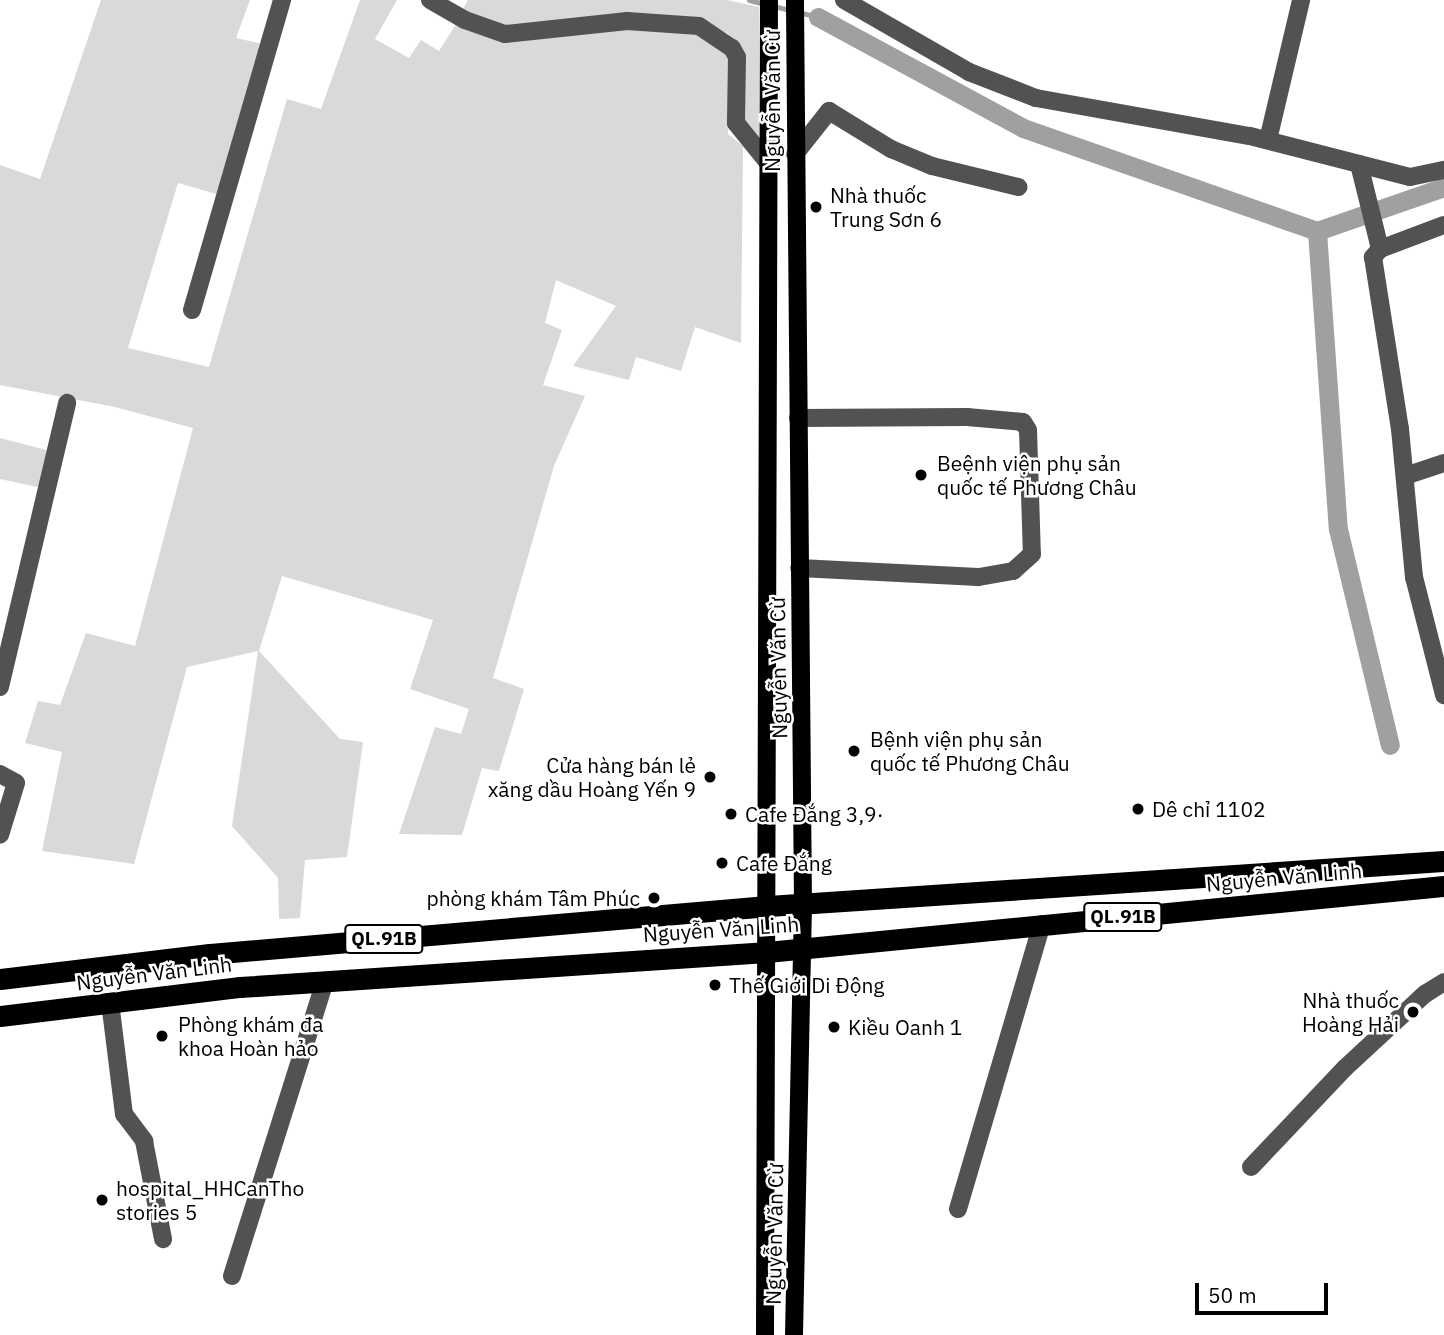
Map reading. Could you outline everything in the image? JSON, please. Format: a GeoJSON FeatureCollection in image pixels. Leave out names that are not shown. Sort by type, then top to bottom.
{"type":"FeatureCollection","features":[{"type":"Feature","properties":{"kind":"highway","name":"Nguyễn Văn Linh"},"geometry":{"type":"LineString","coordinates":[[0,979],[210,954],[768,906],[1444,862]]}},
{"type":"Feature","properties":{"kind":"highway","name":"Nguyễn Văn Linh"},"geometry":{"type":"LineString","coordinates":[[0,1016],[110,1002],[326,981],[767,952],[1444,886]]}},
{"type":"Feature","properties":{"kind":"main road","name":"Nguyễn Văn Cừ"},"geometry":{"type":"LineString","coordinates":[[765,1335],[769,0]]}},
{"type":"Feature","properties":{"kind":"main road","name":"Nguyễn Văn Cừ"},"geometry":{"type":"LineString","coordinates":[[794,1335],[803,904],[795,0]]}},
{"type":"Feature","properties":{"kind":"main road"},"geometry":{"type":"LineString","coordinates":[[769,304],[797,303]]}},
{"type":"Feature","properties":{"kind":"street"},"geometry":{"type":"LineString","coordinates":[[192,310],[282,0]]}},
{"type":"Feature","properties":{"kind":"street"},"geometry":{"type":"LineString","coordinates":[[430,0],[465,20],[492,31],[520,35],[627,21],[699,26],[724,39],[737,57],[736,123],[770,165]]}},
{"type":"Feature","properties":{"kind":"street"},"geometry":{"type":"LineString","coordinates":[[844,0],[969,72],[1036,98],[1268,140],[1409,177],[1444,170]]}},
{"type":"Feature","properties":{"kind":"street"},"geometry":{"type":"LineString","coordinates":[[1268,140],[1301,0]]}},
{"type":"Feature","properties":{"kind":"street"},"geometry":{"type":"LineString","coordinates":[[795,154],[829,111],[891,149],[932,166],[1018,187]]}},
{"type":"Feature","properties":{"kind":"street"},"geometry":{"type":"LineString","coordinates":[[1359,164],[1378,244],[1373,257],[1405,475],[1414,577],[1444,694]]}},
{"type":"Feature","properties":{"kind":"street"},"geometry":{"type":"LineString","coordinates":[[1378,244],[1444,225]]}},
{"type":"Feature","properties":{"kind":"street"},"geometry":{"type":"LineString","coordinates":[[0,687],[67,404]]}},
{"type":"Feature","properties":{"kind":"street"},"geometry":{"type":"LineString","coordinates":[[798,418],[967,417],[1023,422],[1028,430],[1032,554],[1013,571],[978,577],[799,568]]}},
{"type":"Feature","properties":{"kind":"street"},"geometry":{"type":"LineString","coordinates":[[1405,475],[1444,463]]}},
{"type":"Feature","properties":{"kind":"street"},"geometry":{"type":"LineString","coordinates":[[0,774],[16,783],[0,835]]}},
{"type":"Feature","properties":{"kind":"street"},"geometry":{"type":"LineString","coordinates":[[958,1209],[1042,925]]}},
{"type":"Feature","properties":{"kind":"street"},"geometry":{"type":"LineString","coordinates":[[233,1276],[326,981]]}},
{"type":"Feature","properties":{"kind":"street"},"geometry":{"type":"LineString","coordinates":[[1251,1167],[1345,1068],[1425,994],[1444,982]]}},
{"type":"Feature","properties":{"kind":"street"},"geometry":{"type":"LineString","coordinates":[[110,1002],[124,1114],[144,1141],[163,1239]]}},
{"type":"Feature","properties":{"kind":"shaded area"},"geometry":{"type":"Polygon","coordinates":[[[101,0],[250,0],[236,38],[263,44],[220,195],[178,183],[128,348],[209,367],[287,99],[321,109],[360,0],[397,0],[375,39],[409,58],[421,40],[439,51],[458,21],[489,36],[676,27],[715,41],[731,58],[728,134],[743,146],[741,343],[695,327],[681,371],[636,357],[629,380],[573,366],[616,306],[556,280],[545,323],[562,330],[543,385],[585,396],[554,466],[493,678],[524,689],[499,771],[482,768],[462,835],[399,834],[435,727],[461,734],[469,709],[410,689],[433,620],[282,576],[259,651],[340,739],[363,742],[347,857],[305,860],[300,918],[279,919],[278,878],[232,826],[258,651],[187,667],[134,864],[42,851],[62,752],[25,743],[38,701],[60,705],[86,633],[135,646],[193,428],[115,407],[0,385],[0,165],[40,179],[101,0]]]}},
{"type":"Feature","properties":{"kind":"shaded area"},"geometry":{"type":"Polygon","coordinates":[[[468,0],[727,0],[759,7],[759,142],[745,126],[735,41],[727,33],[667,15],[497,28],[460,14],[468,0]]]}},
{"type":"Feature","properties":{"kind":"shaded area"},"geometry":{"type":"Polygon","coordinates":[[[0,438],[50,451],[42,488],[0,479],[0,438]]]}},
{"type":"Feature","properties":{"kind":"waterway"},"geometry":{"type":"LineString","coordinates":[[749,0],[818,17]]}},
{"type":"Feature","properties":{"kind":"waterway"},"geometry":{"type":"LineString","coordinates":[[818,17],[1023,128],[1317,231],[1444,187]]}},
{"type":"Feature","properties":{"kind":"waterway"},"geometry":{"type":"LineString","coordinates":[[1317,231],[1338,529],[1390,745]]}},
{"type":"Feature","properties":{"kind":"place","name":"Nhà thuốc Trung Sơn 6"},"geometry":{"type":"Point","coordinates":[816,207]}},
{"type":"Feature","properties":{"kind":"place","name":"Beệnh viện phụ sản quốc tế Phương Châu"},"geometry":{"type":"Point","coordinates":[921,475]}},
{"type":"Feature","properties":{"kind":"place","name":"Bệnh viện phụ sản quốc tế Phương Châu"},"geometry":{"type":"Point","coordinates":[854,751]}},
{"type":"Feature","properties":{"kind":"place","name":"Cửa hàng bán lẻ xăng dầu Hoàng Yến 9"},"geometry":{"type":"Point","coordinates":[710,777]}},
{"type":"Feature","properties":{"kind":"place","name":"Dê chỉ 1102"},"geometry":{"type":"Point","coordinates":[1138,809]}},
{"type":"Feature","properties":{"kind":"place","name":"Cafe Đắng 3,9·"},"geometry":{"type":"Point","coordinates":[731,814]}},
{"type":"Feature","properties":{"kind":"place","name":"Cafe Đắng"},"geometry":{"type":"Point","coordinates":[722,863]}},
{"type":"Feature","properties":{"kind":"place","name":"phòng khám Tâm Phúc"},"geometry":{"type":"Point","coordinates":[654,898]}},
{"type":"Feature","properties":{"kind":"place","name":"Thế Giới Di Động"},"geometry":{"type":"Point","coordinates":[715,985]}},
{"type":"Feature","properties":{"kind":"place","name":"Nhà thuốc Hoàng Hải"},"geometry":{"type":"Point","coordinates":[1413,1012]}},
{"type":"Feature","properties":{"kind":"place","name":"Kiều Oanh 1"},"geometry":{"type":"Point","coordinates":[834,1027]}},
{"type":"Feature","properties":{"kind":"place","name":"Phòng khám đa khoa Hoàn hảo"},"geometry":{"type":"Point","coordinates":[162,1036]}},
{"type":"Feature","properties":{"kind":"place","name":"hospital_HHCanTho stories 5"},"geometry":{"type":"Point","coordinates":[102,1200]}}]}
